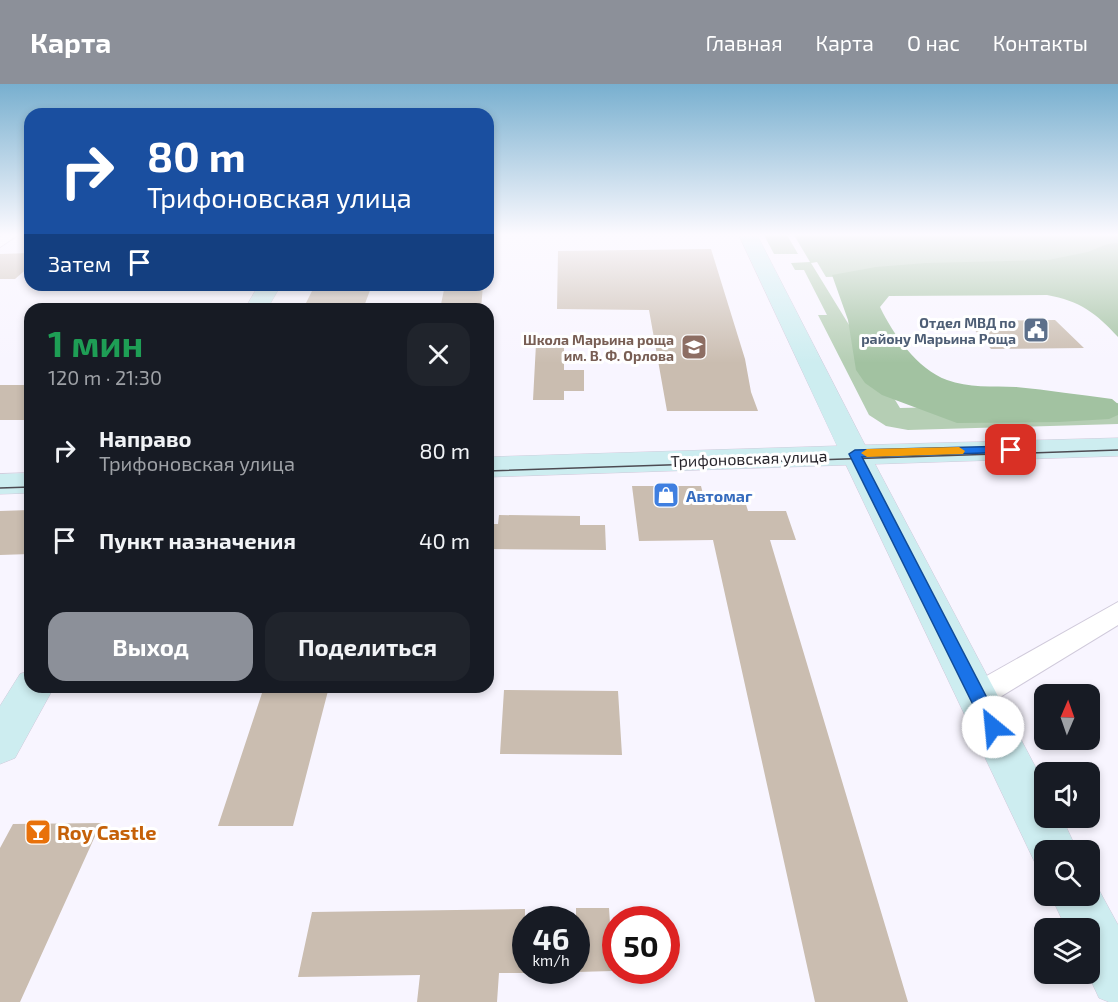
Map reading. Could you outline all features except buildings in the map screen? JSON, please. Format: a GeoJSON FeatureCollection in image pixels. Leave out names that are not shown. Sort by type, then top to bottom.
{"type":"FeatureCollection","features":[{"type":"Feature","properties":{"kind":"main road"},"geometry":{"type":"LineString","coordinates":[[769,278],[1049,840]]}},
{"type":"Feature","properties":{"kind":"main road","name":"Трифоновская улица"},"geometry":{"type":"LineString","coordinates":[[494,467],[1118,447]]}},
{"type":"Feature","properties":{"kind":"main road"},"geometry":{"type":"LineString","coordinates":[[0,484],[24,483]]}},
{"type":"Feature","properties":{"kind":"main road"},"geometry":{"type":"LineString","coordinates":[[0,744],[30,693]]}},
{"type":"Feature","properties":{"kind":"main road"},"geometry":{"type":"LineString","coordinates":[[1081,906],[1118,979]]}},
{"type":"Feature","properties":{"kind":"street"},"geometry":{"type":"LineString","coordinates":[[976,696],[1118,612]]}},
{"type":"Feature","properties":{"kind":"green space"},"geometry":{"type":"Polygon","coordinates":[[[808,278],[820,278],[900,408],[1118,403],[1118,424],[908,430],[886,426],[869,415],[818,315],[827,315],[808,278]]]}},
{"type":"Feature","properties":{"kind":"green space"},"geometry":{"type":"Polygon","coordinates":[[[833,278],[1118,278],[1118,337],[1087,309],[1047,295],[889,296],[880,307],[899,339],[916,359],[936,375],[947,380],[972,385],[1016,387],[1112,399],[1118,404],[1118,415],[1109,419],[1059,422],[957,423],[882,395],[865,383],[856,370],[848,320],[833,278]]]}},
{"type":"Feature","properties":{"kind":"tram line"},"geometry":{"type":"LineString","coordinates":[[494,471],[1118,450]]}},
{"type":"Feature","properties":{"kind":"tram line"},"geometry":{"type":"LineString","coordinates":[[0,488],[24,487]]}},
{"type":"Feature","properties":{"kind":"slow traffic"},"geometry":{"type":"LineString","coordinates":[[867,453],[959,451]]}},
{"type":"Feature","properties":{"kind":"place","name":"Отдел МВД по району Марьина Роща"},"geometry":{"type":"Point","coordinates":[1036,330]}},
{"type":"Feature","properties":{"kind":"place","name":"Школа Марьина роща им. В. Ф. Орлова"},"geometry":{"type":"Point","coordinates":[694,347]}},
{"type":"Feature","properties":{"kind":"place","name":"Автомаг"},"geometry":{"type":"Point","coordinates":[666,495]}},
{"type":"Feature","properties":{"kind":"place","name":"Roy Castle"},"geometry":{"type":"Point","coordinates":[38,832]}},
{"type":"Feature","properties":{"kind":"route"},"geometry":{"type":"LineString","coordinates":[[993,727],[855,454],[1011,450]]}}]}
